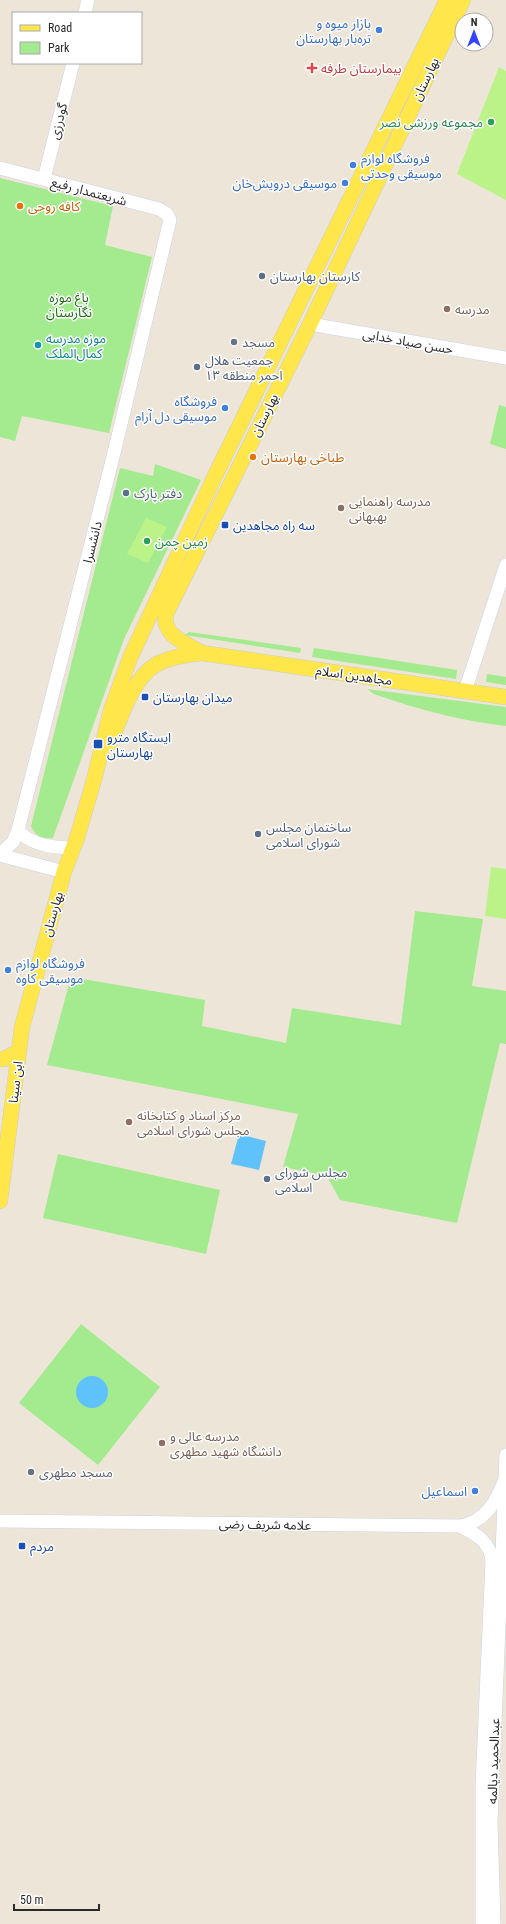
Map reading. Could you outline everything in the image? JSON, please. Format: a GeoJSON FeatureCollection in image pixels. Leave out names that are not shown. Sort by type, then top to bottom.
{"type":"FeatureCollection","features":[{"type":"Feature","properties":{"kind":"main road"},"geometry":{"type":"LineString","coordinates":[[85,12],[88,0]]}},
{"type":"Feature","properties":{"kind":"main road","name":"بهارستان"},"geometry":{"type":"LineString","coordinates":[[19,1051],[22,1027],[64,872],[74,848],[94,780],[111,710],[130,658],[214,478],[447,0]]}},
{"type":"Feature","properties":{"kind":"main road","name":"بهارستان"},"geometry":{"type":"LineString","coordinates":[[202,653],[170,634],[165,623],[166,614],[310,324],[463,0]]}},
{"type":"Feature","properties":{"kind":"main road","name":"گودرزی"},"geometry":{"type":"LineString","coordinates":[[44,179],[73,64]]}},
{"type":"Feature","properties":{"kind":"main road","name":"شریعتمدار رفیع"},"geometry":{"type":"LineString","coordinates":[[0,168],[164,211],[169,217],[170,224]]}},
{"type":"Feature","properties":{"kind":"main road","name":"دانشسرا"},"geometry":{"type":"LineString","coordinates":[[0,855],[13,842],[18,830],[98,521],[170,224]]}},
{"type":"Feature","properties":{"kind":"main road","name":"حسن صیاد خدایی"},"geometry":{"type":"LineString","coordinates":[[310,324],[506,358]]}},
{"type":"Feature","properties":{"kind":"main road"},"geometry":{"type":"LineString","coordinates":[[465,691],[506,565]]}},
{"type":"Feature","properties":{"kind":"main road","name":"بهارستان"},"geometry":{"type":"LineString","coordinates":[[94,780],[134,688],[145,673],[164,661],[202,653]]}},
{"type":"Feature","properties":{"kind":"main road","name":"مجاهدین اسلام"},"geometry":{"type":"LineString","coordinates":[[202,653],[506,696]]}},
{"type":"Feature","properties":{"kind":"main road"},"geometry":{"type":"LineString","coordinates":[[18,830],[28,839],[52,846],[74,848]]}},
{"type":"Feature","properties":{"kind":"main road"},"geometry":{"type":"LineString","coordinates":[[0,855],[64,872]]}},
{"type":"Feature","properties":{"kind":"main road"},"geometry":{"type":"LineString","coordinates":[[0,1059],[4,1059],[19,1051]]}},
{"type":"Feature","properties":{"kind":"main road","name":"ابن سینا"},"geometry":{"type":"LineString","coordinates":[[0,1201],[1,1181],[19,1051]]}},
{"type":"Feature","properties":{"kind":"main road","name":"عبدالحمید دیالمه"},"geometry":{"type":"LineString","coordinates":[[494,1924],[491,1822],[506,1455]]}},
{"type":"Feature","properties":{"kind":"main road","name":"علامه شریف رضی"},"geometry":{"type":"LineString","coordinates":[[0,1521],[460,1526],[474,1522],[483,1516],[498,1498],[505,1479]]}},
{"type":"Feature","properties":{"kind":"main road"},"geometry":{"type":"LineString","coordinates":[[460,1526],[473,1532],[485,1543],[502,1531]]}},
{"type":"Feature","properties":{"kind":"main road","name":"عبدالحمید دیالمه"},"geometry":{"type":"LineString","coordinates":[[482,1924],[482,1786],[492,1562],[491,1555],[485,1543]]}},
{"type":"Feature","properties":{"kind":"green space","name":"مجموعه ورزشی نصر"},"geometry":{"type":"Polygon","coordinates":[[[499,67],[506,71],[506,200],[457,174],[499,67]]]}},
{"type":"Feature","properties":{"kind":"green space","name":"باغ موزه نگارستان"},"geometry":{"type":"Polygon","coordinates":[[[0,178],[113,206],[105,245],[152,257],[109,433],[22,416],[15,441],[0,437],[0,178]]]}},
{"type":"Feature","properties":{"kind":"green space"},"geometry":{"type":"Polygon","coordinates":[[[499,405],[506,407],[506,449],[490,444],[499,405]]]}},
{"type":"Feature","properties":{"kind":"green space"},"geometry":{"type":"Polygon","coordinates":[[[155,464],[201,480],[124,639],[53,838],[45,838],[39,836],[31,826],[120,468],[153,476],[155,464]]]}},
{"type":"Feature","properties":{"kind":"green space","name":"زمین چمن"},"geometry":{"type":"Polygon","coordinates":[[[146,518],[167,527],[148,563],[127,554],[146,518]]]}},
{"type":"Feature","properties":{"kind":"green space"},"geometry":{"type":"Polygon","coordinates":[[[189,632],[301,648],[300,653],[185,635],[189,632]]]}},
{"type":"Feature","properties":{"kind":"green space"},"geometry":{"type":"Polygon","coordinates":[[[314,648],[457,670],[456,679],[312,657],[314,648]]]}},
{"type":"Feature","properties":{"kind":"green space"},"geometry":{"type":"Polygon","coordinates":[[[487,674],[506,677],[506,685],[486,682],[487,674]]]}},
{"type":"Feature","properties":{"kind":"green space"},"geometry":{"type":"Polygon","coordinates":[[[367,689],[506,707],[506,726],[456,718],[406,705],[374,694],[367,689]]]}},
{"type":"Feature","properties":{"kind":"green space"},"geometry":{"type":"Polygon","coordinates":[[[491,867],[506,869],[506,919],[485,916],[491,867]]]}},
{"type":"Feature","properties":{"kind":"green space"},"geometry":{"type":"Polygon","coordinates":[[[415,911],[483,919],[472,986],[506,991],[506,1044],[500,1043],[457,1223],[340,1200],[327,1176],[283,1167],[298,1114],[47,1065],[71,977],[205,1000],[202,1026],[286,1043],[292,1008],[401,1025],[415,911]]]}},
{"type":"Feature","properties":{"kind":"green space"},"geometry":{"type":"Polygon","coordinates":[[[58,1154],[220,1190],[206,1254],[43,1218],[58,1154]]]}},
{"type":"Feature","properties":{"kind":"green space"},"geometry":{"type":"Polygon","coordinates":[[[81,1324],[160,1387],[98,1465],[19,1403],[81,1324]]]}},
{"type":"Feature","properties":{"kind":"water"},"geometry":{"type":"Polygon","coordinates":[[[239,1134],[266,1141],[259,1170],[231,1164],[239,1134]]]}},
{"type":"Feature","properties":{"kind":"water"},"geometry":{"type":"Polygon","coordinates":[[[89,1376],[95,1376],[104,1380],[108,1392],[104,1404],[95,1408],[89,1408],[80,1404],[76,1395],[76,1389],[80,1380],[89,1376]]]}},
{"type":"Feature","properties":{"kind":"place","name":"بازار میوه و تره‌بار بهارستان"},"geometry":{"type":"Point","coordinates":[379,30]}},
{"type":"Feature","properties":{"kind":"place","name":"بیمارستان طرفه"},"geometry":{"type":"Point","coordinates":[312,68]}},
{"type":"Feature","properties":{"kind":"place","name":"مجموعه ورزشی نصر"},"geometry":{"type":"Point","coordinates":[491,122]}},
{"type":"Feature","properties":{"kind":"place","name":"فروشگاه لوازم موسیقی وحدتی"},"geometry":{"type":"Point","coordinates":[353,165]}},
{"type":"Feature","properties":{"kind":"place","name":"موسیقی درویش‌خان"},"geometry":{"type":"Point","coordinates":[345,183]}},
{"type":"Feature","properties":{"kind":"place","name":"کافه روحی"},"geometry":{"type":"Point","coordinates":[20,206]}},
{"type":"Feature","properties":{"kind":"place","name":"کارستان بهارستان"},"geometry":{"type":"Point","coordinates":[262,276]}},
{"type":"Feature","properties":{"kind":"place","name":"مدرسه"},"geometry":{"type":"Point","coordinates":[447,309]}},
{"type":"Feature","properties":{"kind":"place","name":"مسجد"},"geometry":{"type":"Point","coordinates":[234,342]}},
{"type":"Feature","properties":{"kind":"place","name":"موزه مدرسه کمال‌الملک"},"geometry":{"type":"Point","coordinates":[38,345]}},
{"type":"Feature","properties":{"kind":"place","name":"جمعیت هلال احمر منطقه ۱۳"},"geometry":{"type":"Point","coordinates":[197,367]}},
{"type":"Feature","properties":{"kind":"place","name":"فروشگاه موسیقی دل آرام"},"geometry":{"type":"Point","coordinates":[225,408]}},
{"type":"Feature","properties":{"kind":"place","name":"طباخی بهارستان"},"geometry":{"type":"Point","coordinates":[253,457]}},
{"type":"Feature","properties":{"kind":"place","name":"دفتر پارک"},"geometry":{"type":"Point","coordinates":[126,493]}},
{"type":"Feature","properties":{"kind":"place","name":"مدرسه راهنمایی بهبهانی"},"geometry":{"type":"Point","coordinates":[341,508]}},
{"type":"Feature","properties":{"kind":"place","name":"سه راه مجاهدین"},"geometry":{"type":"Point","coordinates":[225,525]}},
{"type":"Feature","properties":{"kind":"place","name":"زمین چمن"},"geometry":{"type":"Point","coordinates":[147,541]}},
{"type":"Feature","properties":{"kind":"place","name":"میدان بهارستان"},"geometry":{"type":"Point","coordinates":[145,697]}},
{"type":"Feature","properties":{"kind":"place","name":"ایستگاه مترو بهارستان"},"geometry":{"type":"Point","coordinates":[98,744]}},
{"type":"Feature","properties":{"kind":"place","name":"ساختمان مجلس شورای اسلامی"},"geometry":{"type":"Point","coordinates":[258,834]}},
{"type":"Feature","properties":{"kind":"place","name":"فروشگاه لوازم موسیقی کاوه"},"geometry":{"type":"Point","coordinates":[8,970]}},
{"type":"Feature","properties":{"kind":"place","name":"مرکز اسناد و کتابخانه مجلس شورای اسلامی"},"geometry":{"type":"Point","coordinates":[129,1122]}},
{"type":"Feature","properties":{"kind":"place","name":"مجلس شورای اسلامی"},"geometry":{"type":"Point","coordinates":[267,1179]}},
{"type":"Feature","properties":{"kind":"place","name":"مدرسه عالی و دانشگاه شهید مطهری"},"geometry":{"type":"Point","coordinates":[162,1443]}},
{"type":"Feature","properties":{"kind":"place","name":"مسجد مطهری"},"geometry":{"type":"Point","coordinates":[31,1472]}},
{"type":"Feature","properties":{"kind":"place","name":"اسماعیل"},"geometry":{"type":"Point","coordinates":[475,1491]}},
{"type":"Feature","properties":{"kind":"place","name":"مردم"},"geometry":{"type":"Point","coordinates":[22,1546]}}]}
